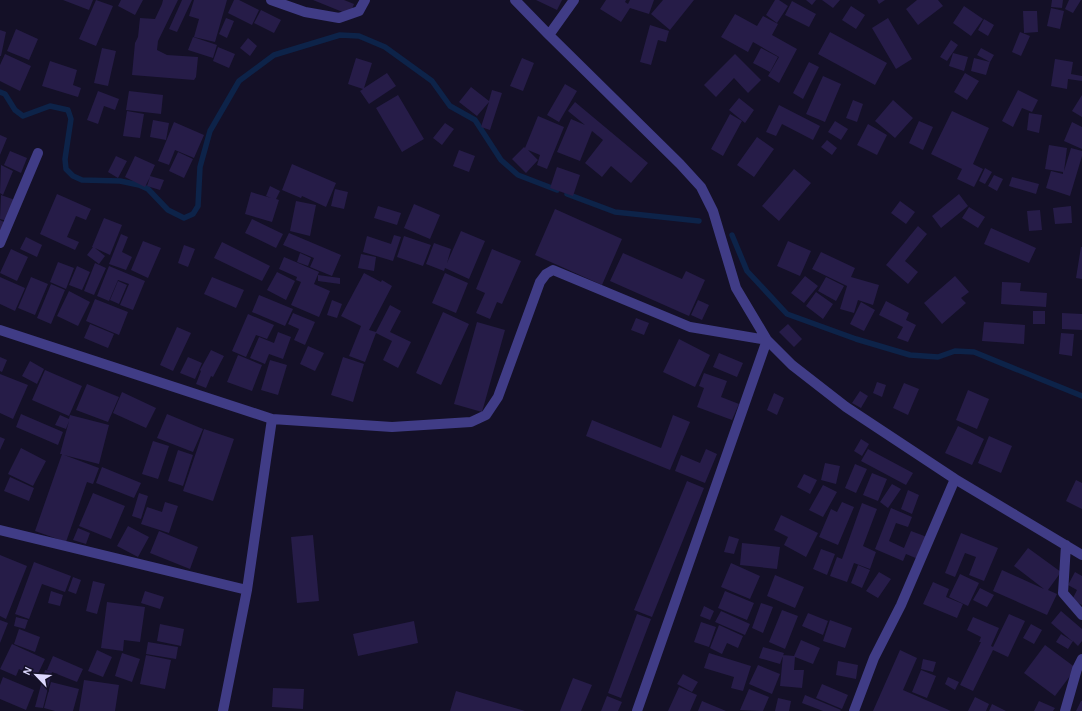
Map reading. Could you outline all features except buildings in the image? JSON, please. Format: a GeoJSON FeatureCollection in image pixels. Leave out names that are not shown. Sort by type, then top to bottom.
{"type":"FeatureCollection","features":[{"type":"Feature","properties":{"kind":"street"},"geometry":{"type":"LineString","coordinates":[[271,0],[305,12],[339,18],[359,10],[365,0]]}},
{"type":"Feature","properties":{"kind":"street"},"geometry":{"type":"LineString","coordinates":[[515,0],[675,159],[701,187],[713,211],[736,288],[767,340],[792,365],[846,407],[956,479],[1082,555]]}},
{"type":"Feature","properties":{"kind":"street"},"geometry":{"type":"LineString","coordinates":[[549,35],[574,0]]}},
{"type":"Feature","properties":{"kind":"street"},"geometry":{"type":"LineString","coordinates":[[0,243],[38,153]]}},
{"type":"Feature","properties":{"kind":"street"},"geometry":{"type":"LineString","coordinates":[[0,330],[272,419],[392,427],[471,422],[486,416],[498,397],[540,282],[546,274],[553,270],[690,327],[767,340]]}},
{"type":"Feature","properties":{"kind":"street"},"geometry":{"type":"LineString","coordinates":[[637,711],[767,340]]}},
{"type":"Feature","properties":{"kind":"street"},"geometry":{"type":"LineString","coordinates":[[223,711],[247,590],[272,419]]}},
{"type":"Feature","properties":{"kind":"street"},"geometry":{"type":"LineString","coordinates":[[854,711],[874,658],[901,605],[956,479]]}},
{"type":"Feature","properties":{"kind":"street"},"geometry":{"type":"LineString","coordinates":[[0,530],[247,590]]}},
{"type":"Feature","properties":{"kind":"street"},"geometry":{"type":"LineString","coordinates":[[1066,545],[1063,593],[1082,615]]}},
{"type":"Feature","properties":{"kind":"street"},"geometry":{"type":"LineString","coordinates":[[1065,711],[1077,669],[1082,659]]}},
{"type":"Feature","properties":{"kind":"waterway"},"geometry":{"type":"LineString","coordinates":[[0,92],[5,94],[15,110],[23,116],[50,106],[68,110],[71,119],[65,159],[66,169],[73,176],[82,180],[120,181],[139,185],[148,189],[168,210],[184,218],[193,214],[198,206],[200,167],[210,131],[239,81],[274,55],[340,35],[359,36],[385,47],[432,81],[450,106],[475,120],[501,160],[518,175],[557,190]]}},
{"type":"Feature","properties":{"kind":"waterway"},"geometry":{"type":"LineString","coordinates":[[567,194],[615,212],[699,221]]}},
{"type":"Feature","properties":{"kind":"waterway"},"geometry":{"type":"LineString","coordinates":[[732,235],[747,271],[787,314],[856,339],[910,355],[938,357],[955,351],[974,352],[1082,396]]}}]}
